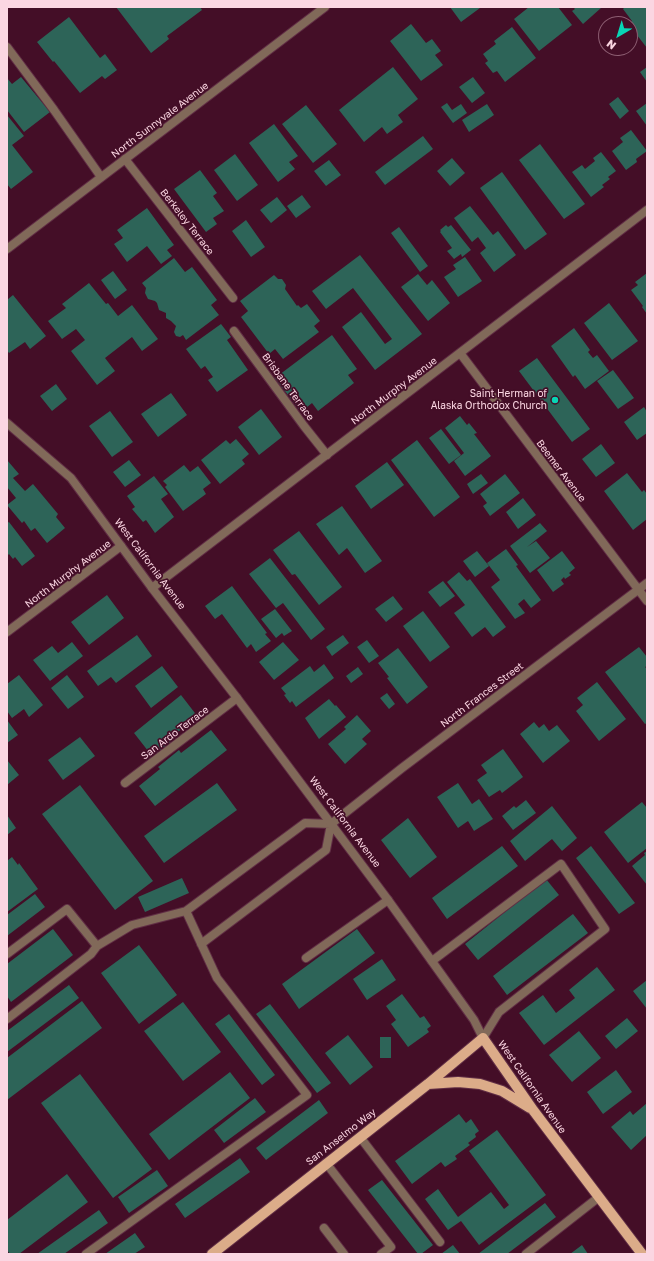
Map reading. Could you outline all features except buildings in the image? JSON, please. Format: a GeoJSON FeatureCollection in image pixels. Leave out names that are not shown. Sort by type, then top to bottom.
{"type":"FeatureCollection","features":[{"type":"Feature","properties":{"kind":"main road","name":"San Anselmo Way"},"geometry":{"type":"LineString","coordinates":[[212,1254],[428,1084],[483,1038]]}},
{"type":"Feature","properties":{"kind":"main road","name":"West California Avenue"},"geometry":{"type":"LineString","coordinates":[[483,1038],[533,1110],[642,1254]]}},
{"type":"Feature","properties":{"kind":"main road"},"geometry":{"type":"LineString","coordinates":[[428,1084],[458,1082],[480,1084],[502,1091],[533,1110]]}},
{"type":"Feature","properties":{"kind":"street","name":"North Sunnyvale Avenue"},"geometry":{"type":"LineString","coordinates":[[7,250],[125,158],[325,7]]}},
{"type":"Feature","properties":{"kind":"street"},"geometry":{"type":"LineString","coordinates":[[7,47],[101,177]]}},
{"type":"Feature","properties":{"kind":"street","name":"Berkeley Terrace"},"geometry":{"type":"LineString","coordinates":[[125,158],[234,298]]}},
{"type":"Feature","properties":{"kind":"street","name":"North Murphy Avenue"},"geometry":{"type":"LineString","coordinates":[[152,588],[647,210]]}},
{"type":"Feature","properties":{"kind":"street","name":"Brisbane Terrace"},"geometry":{"type":"LineString","coordinates":[[234,331],[327,455]]}},
{"type":"Feature","properties":{"kind":"street","name":"Beemer Avenue"},"geometry":{"type":"LineString","coordinates":[[460,353],[647,601]]}},
{"type":"Feature","properties":{"kind":"street","name":"West California Avenue"},"geometry":{"type":"LineString","coordinates":[[7,423],[72,478],[152,588],[237,698],[388,900],[474,1020],[483,1038]]}},
{"type":"Feature","properties":{"kind":"street","name":"North Murphy Avenue"},"geometry":{"type":"LineString","coordinates":[[7,632],[122,546]]}},
{"type":"Feature","properties":{"kind":"street","name":"North Frances Street"},"geometry":{"type":"LineString","coordinates":[[331,824],[402,768],[647,584]]}},
{"type":"Feature","properties":{"kind":"street","name":"San Ardo Terrace"},"geometry":{"type":"LineString","coordinates":[[125,784],[237,698]]}},
{"type":"Feature","properties":{"kind":"street"},"geometry":{"type":"LineString","coordinates":[[7,1019],[91,954],[97,946],[132,925],[186,911],[305,823],[331,824],[326,850],[201,944]]}},
{"type":"Feature","properties":{"kind":"street"},"geometry":{"type":"LineString","coordinates":[[432,961],[562,864],[605,929],[498,1012],[483,1038]]}},
{"type":"Feature","properties":{"kind":"street"},"geometry":{"type":"LineString","coordinates":[[306,958],[388,900]]}},
{"type":"Feature","properties":{"kind":"street"},"geometry":{"type":"LineString","coordinates":[[7,954],[67,909],[97,946]]}},
{"type":"Feature","properties":{"kind":"street"},"geometry":{"type":"LineString","coordinates":[[86,1254],[307,1095],[217,978],[186,911]]}},
{"type":"Feature","properties":{"kind":"street"},"geometry":{"type":"LineString","coordinates":[[360,1137],[440,1242]]}},
{"type":"Feature","properties":{"kind":"street"},"geometry":{"type":"LineString","coordinates":[[326,1163],[391,1246],[381,1254]]}},
{"type":"Feature","properties":{"kind":"street"},"geometry":{"type":"LineString","coordinates":[[526,1254],[599,1197]]}},
{"type":"Feature","properties":{"kind":"street"},"geometry":{"type":"LineString","coordinates":[[324,1228],[344,1254]]}},
{"type":"Feature","properties":{"kind":"place","name":"Saint Herman of Alaska Orthodox Church"},"geometry":{"type":"Point","coordinates":[555,400]}}]}
